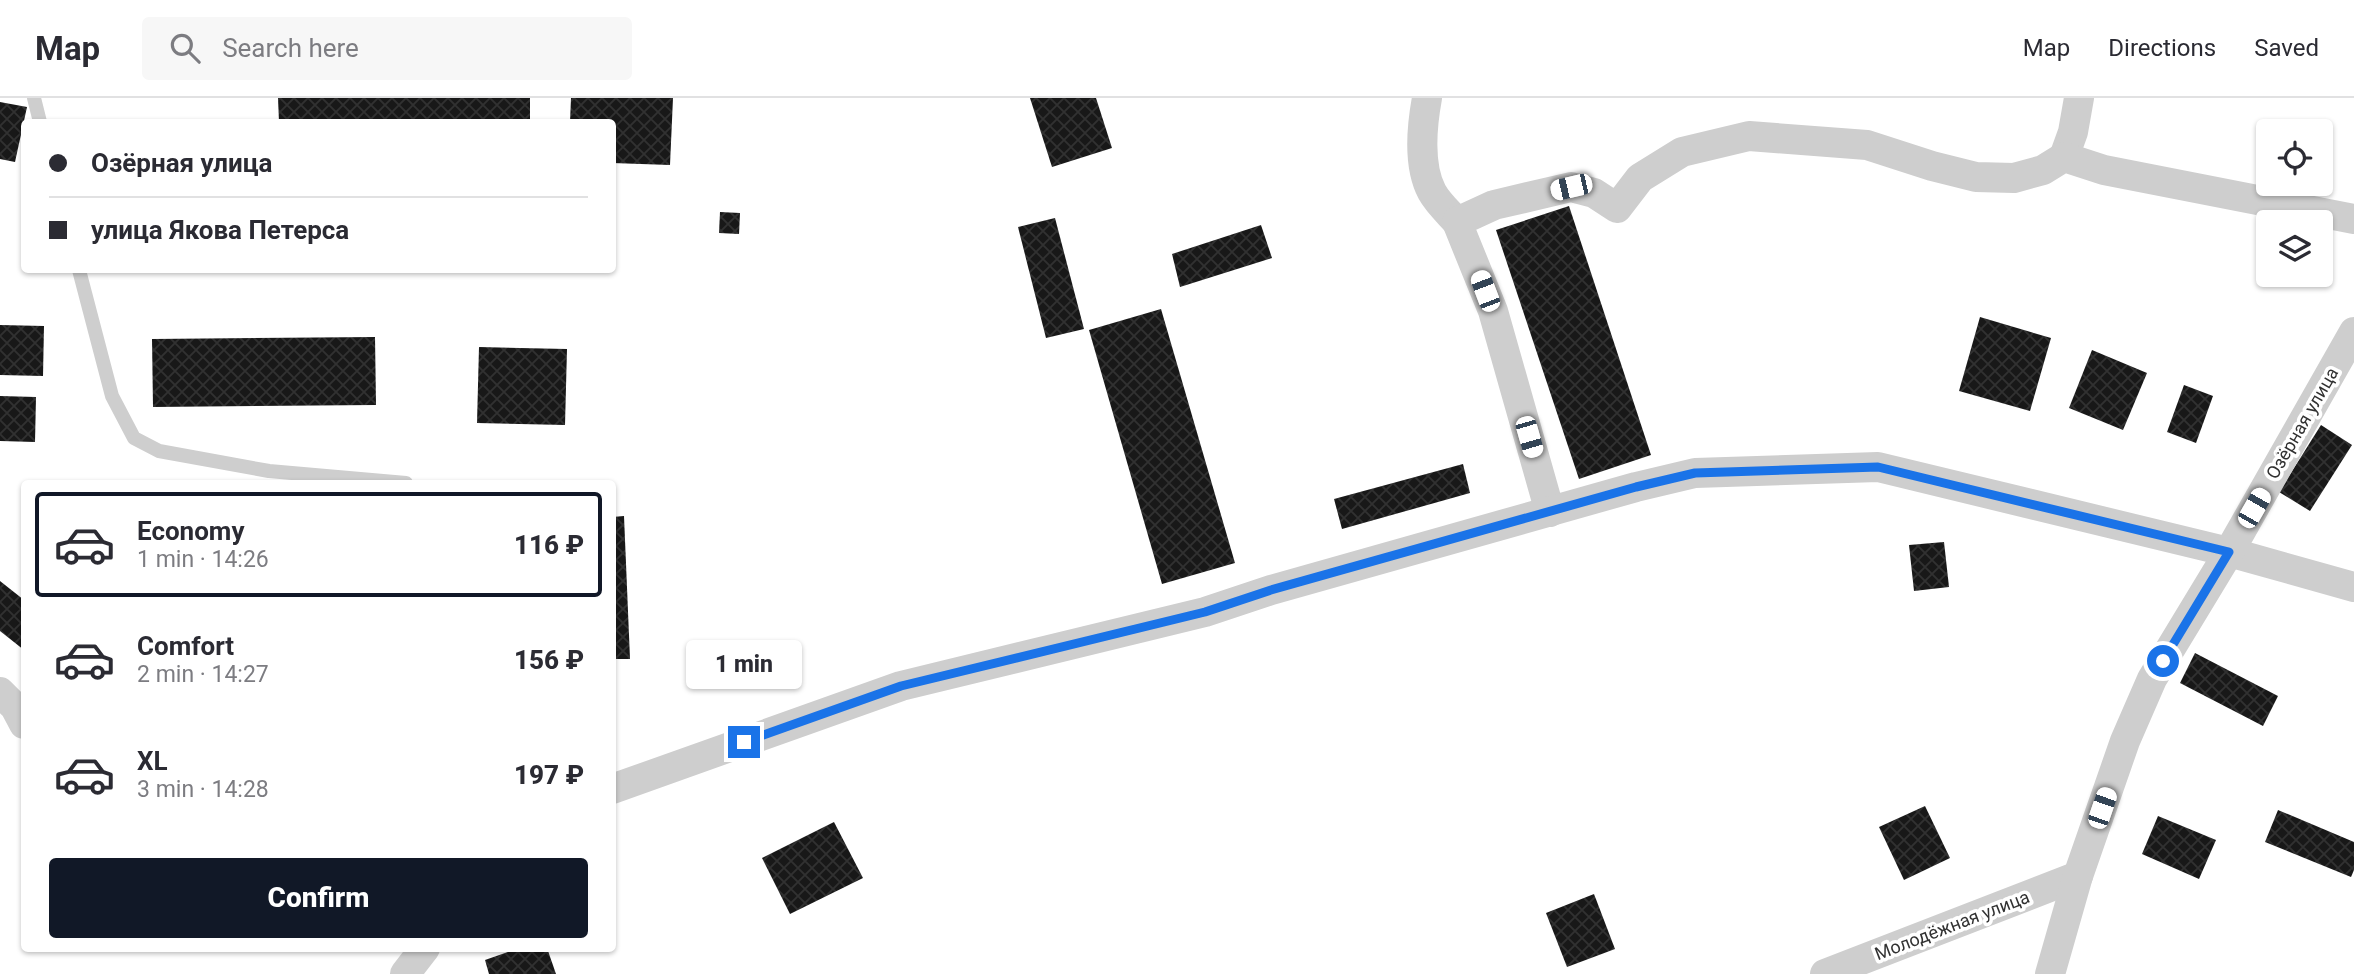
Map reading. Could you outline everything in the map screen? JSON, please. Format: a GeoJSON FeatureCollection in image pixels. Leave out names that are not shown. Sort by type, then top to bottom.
{"type":"FeatureCollection","features":[{"type":"Feature","properties":{"kind":"street"},"geometry":{"type":"LineString","coordinates":[[1427,98],[1423,119],[1422,157],[1432,191],[1457,222],[1493,311],[1550,512]]}},
{"type":"Feature","properties":{"kind":"street"},"geometry":{"type":"LineString","coordinates":[[1457,222],[1494,205],[1571,187],[1594,193],[1617,208],[1640,178],[1682,152],[1748,136],[1867,145],[1976,177],[2014,178],[2043,170],[2064,157],[2073,132],[2079,98]]}},
{"type":"Feature","properties":{"kind":"street"},"geometry":{"type":"LineString","coordinates":[[2064,157],[2104,170],[2354,219]]}},
{"type":"Feature","properties":{"kind":"street","name":"Озёрная улица"},"geometry":{"type":"LineString","coordinates":[[2050,974],[2078,876],[2125,741],[2152,679],[2229,552],[2354,332]]}},
{"type":"Feature","properties":{"kind":"street"},"geometry":{"type":"LineString","coordinates":[[616,788],[901,686],[1205,612],[1271,590],[1636,487],[1695,473],[1878,467],[2229,552],[2354,587]]}},
{"type":"Feature","properties":{"kind":"street"},"geometry":{"type":"LineString","coordinates":[[0,692],[15,707],[21,718]]}},
{"type":"Feature","properties":{"kind":"street","name":"Молодёжная улица"},"geometry":{"type":"LineString","coordinates":[[1825,974],[2078,876]]}},
{"type":"Feature","properties":{"kind":"street"},"geometry":{"type":"LineString","coordinates":[[405,974],[422,952]]}},
{"type":"Feature","properties":{"kind":"lane"},"geometry":{"type":"LineString","coordinates":[[34,98],[39,119]]}},
{"type":"Feature","properties":{"kind":"lane"},"geometry":{"type":"LineString","coordinates":[[80,273],[112,396],[134,438],[159,451],[269,471],[372,480]]}},
{"type":"Feature","properties":{"kind":"building"},"geometry":{"type":"Polygon","coordinates":[[[278,98],[530,98],[530,119],[279,119],[278,98]]]}},
{"type":"Feature","properties":{"kind":"building"},"geometry":{"type":"Polygon","coordinates":[[[571,98],[673,98],[670,165],[616,163],[616,119],[570,119],[571,98]]]}},
{"type":"Feature","properties":{"kind":"building"},"geometry":{"type":"Polygon","coordinates":[[[1030,98],[1096,98],[1112,148],[1052,167],[1030,98]]]}},
{"type":"Feature","properties":{"kind":"building"},"geometry":{"type":"Polygon","coordinates":[[[0,102],[27,107],[24,119],[21,119],[21,134],[15,162],[0,159],[0,102]]]}},
{"type":"Feature","properties":{"kind":"building"},"geometry":{"type":"Polygon","coordinates":[[[1569,206],[1651,455],[1579,479],[1496,230],[1569,206]]]}},
{"type":"Feature","properties":{"kind":"building"},"geometry":{"type":"Polygon","coordinates":[[[720,212],[740,213],[739,234],[719,233],[720,212]]]}},
{"type":"Feature","properties":{"kind":"building"},"geometry":{"type":"Polygon","coordinates":[[[1055,218],[1084,329],[1046,338],[1018,227],[1055,218]]]}},
{"type":"Feature","properties":{"kind":"building"},"geometry":{"type":"Polygon","coordinates":[[[1261,225],[1272,258],[1180,287],[1172,254],[1261,225]]]}},
{"type":"Feature","properties":{"kind":"building"},"geometry":{"type":"Polygon","coordinates":[[[1161,309],[1235,563],[1162,584],[1089,330],[1161,309]]]}},
{"type":"Feature","properties":{"kind":"building"},"geometry":{"type":"Polygon","coordinates":[[[1980,317],[2051,338],[2030,411],[1959,391],[1980,317]]]}},
{"type":"Feature","properties":{"kind":"building"},"geometry":{"type":"Polygon","coordinates":[[[0,325],[44,326],[43,376],[0,375],[0,325]]]}},
{"type":"Feature","properties":{"kind":"building"},"geometry":{"type":"Polygon","coordinates":[[[375,337],[376,405],[153,407],[152,339],[375,337]]]}},
{"type":"Feature","properties":{"kind":"building"},"geometry":{"type":"Polygon","coordinates":[[[479,347],[567,349],[565,425],[477,423],[479,347]]]}},
{"type":"Feature","properties":{"kind":"building"},"geometry":{"type":"Polygon","coordinates":[[[2092,350],[2147,373],[2123,430],[2069,408],[2092,350]]]}},
{"type":"Feature","properties":{"kind":"building"},"geometry":{"type":"Polygon","coordinates":[[[2184,385],[2213,396],[2196,443],[2167,432],[2184,385]]]}},
{"type":"Feature","properties":{"kind":"building"},"geometry":{"type":"Polygon","coordinates":[[[0,396],[36,397],[35,442],[0,441],[0,396]]]}},
{"type":"Feature","properties":{"kind":"building"},"geometry":{"type":"Polygon","coordinates":[[[2321,425],[2352,445],[2310,511],[2279,492],[2321,425]]]}},
{"type":"Feature","properties":{"kind":"building"},"geometry":{"type":"Polygon","coordinates":[[[1463,464],[1470,493],[1342,529],[1334,499],[1463,464]]]}},
{"type":"Feature","properties":{"kind":"building"},"geometry":{"type":"Polygon","coordinates":[[[624,516],[630,659],[616,659],[616,517],[624,516]]]}},
{"type":"Feature","properties":{"kind":"building"},"geometry":{"type":"Polygon","coordinates":[[[1944,542],[1949,587],[1914,591],[1909,545],[1944,542]]]}},
{"type":"Feature","properties":{"kind":"building"},"geometry":{"type":"Polygon","coordinates":[[[0,581],[21,598],[21,648],[0,631],[0,581]]]}},
{"type":"Feature","properties":{"kind":"building"},"geometry":{"type":"Polygon","coordinates":[[[2195,653],[2278,696],[2263,726],[2180,683],[2195,653]]]}},
{"type":"Feature","properties":{"kind":"building"},"geometry":{"type":"Polygon","coordinates":[[[1925,806],[1950,858],[1904,880],[1879,827],[1925,806]]]}},
{"type":"Feature","properties":{"kind":"building"},"geometry":{"type":"Polygon","coordinates":[[[2278,810],[2354,842],[2354,870],[2351,877],[2265,842],[2278,810]]]}},
{"type":"Feature","properties":{"kind":"building"},"geometry":{"type":"Polygon","coordinates":[[[2158,816],[2216,840],[2199,879],[2142,854],[2158,816]]]}},
{"type":"Feature","properties":{"kind":"building"},"geometry":{"type":"Polygon","coordinates":[[[834,822],[863,878],[790,914],[762,858],[834,822]]]}},
{"type":"Feature","properties":{"kind":"building"},"geometry":{"type":"Polygon","coordinates":[[[1594,894],[1615,949],[1567,967],[1546,913],[1594,894]]]}},
{"type":"Feature","properties":{"kind":"building"},"geometry":{"type":"Polygon","coordinates":[[[508,952],[548,952],[556,974],[489,974],[485,960],[508,952]]]}},
{"type":"Feature","properties":{"kind":"route"},"geometry":{"type":"LineString","coordinates":[[744,742],[901,686],[1205,612],[1271,590],[1636,487],[1695,473],[1878,467],[2229,552],[2163,661]]}}]}
